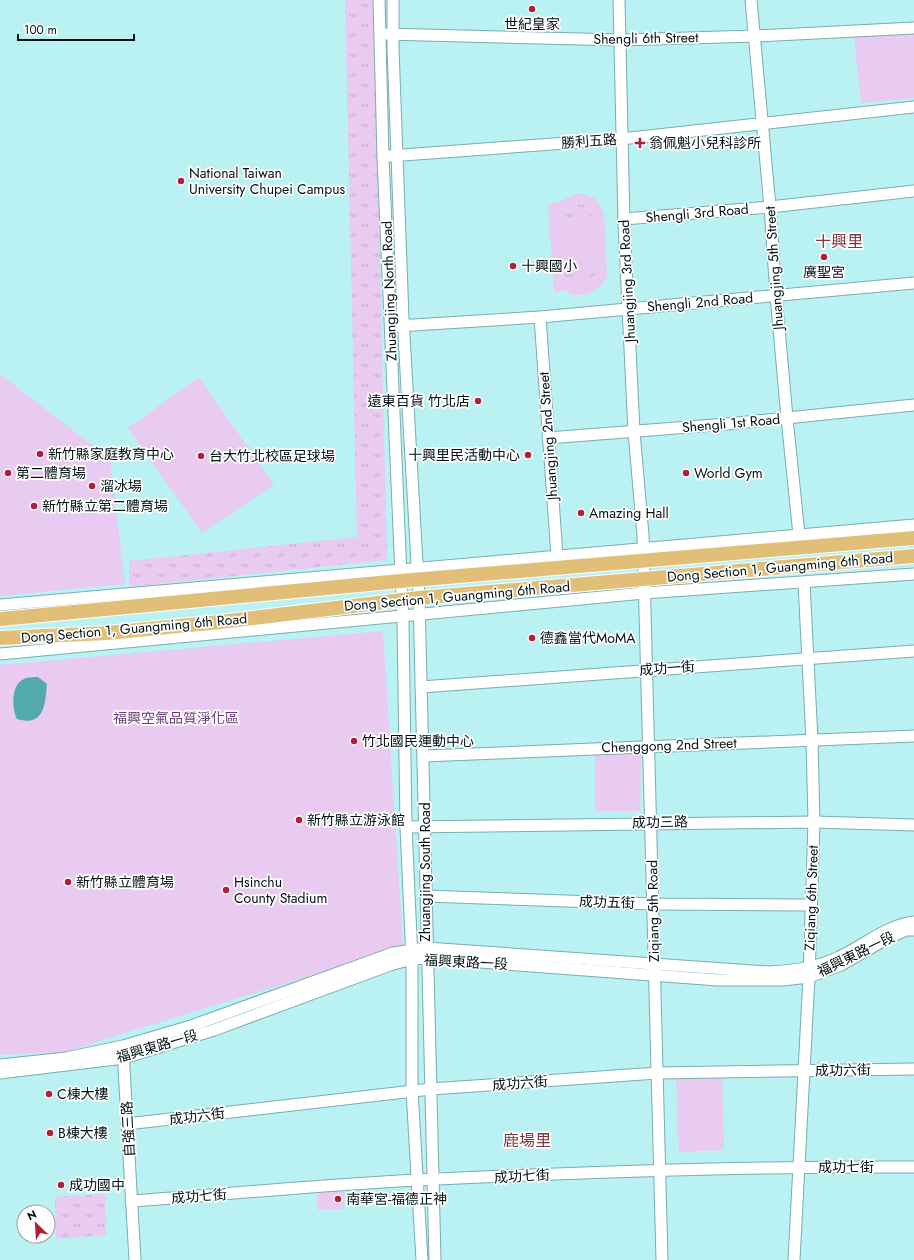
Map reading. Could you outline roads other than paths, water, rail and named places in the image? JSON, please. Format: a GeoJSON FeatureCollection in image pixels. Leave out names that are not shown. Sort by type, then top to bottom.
{"type":"FeatureCollection","features":[{"type":"Feature","properties":{"kind":"main road","name":"Dong Section 1, Guangming 6th Road"},"geometry":{"type":"LineString","coordinates":[[0,619],[400,575],[643,555],[914,538]]}},
{"type":"Feature","properties":{"kind":"main road","name":"Dong Section 1, Guangming 6th Road"},"geometry":{"type":"LineString","coordinates":[[0,638],[107,633],[220,622],[419,598],[643,586],[914,556]]}},
{"type":"Feature","properties":{"kind":"street","name":"Zhuangjing North Road"},"geometry":{"type":"LineString","coordinates":[[379,0],[378,34],[400,575]]}},
{"type":"Feature","properties":{"kind":"street","name":"Zhuangjing North Road"},"geometry":{"type":"LineString","coordinates":[[393,0],[392,35],[396,156],[418,574]]}},
{"type":"Feature","properties":{"kind":"street","name":"Jhuangjing 3rd Road"},"geometry":{"type":"LineString","coordinates":[[619,0],[624,219],[634,432],[643,535],[643,555]]}},
{"type":"Feature","properties":{"kind":"street","name":"Jhuangjing 5th Street"},"geometry":{"type":"LineString","coordinates":[[751,0],[763,124],[787,418],[800,535]]}},
{"type":"Feature","properties":{"kind":"street","name":"Shengli 6th Street"},"geometry":{"type":"LineString","coordinates":[[378,34],[621,40],[755,36],[914,28]]}},
{"type":"Feature","properties":{"kind":"street","name":"勝利五路"},"geometry":{"type":"LineString","coordinates":[[383,157],[621,139],[914,107]]}},
{"type":"Feature","properties":{"kind":"street","name":"Shengli 3rd Road"},"geometry":{"type":"LineString","coordinates":[[624,219],[770,207],[914,191]]}},
{"type":"Feature","properties":{"kind":"street","name":"Shengli 2nd Road"},"geometry":{"type":"LineString","coordinates":[[390,326],[540,317],[914,283]]}},
{"type":"Feature","properties":{"kind":"street","name":"Jhuangjing 2nd Street"},"geometry":{"type":"LineString","coordinates":[[540,317],[557,556]]}},
{"type":"Feature","properties":{"kind":"street","name":"Shengli 1st Road"},"geometry":{"type":"LineString","coordinates":[[548,438],[634,432],[914,405]]}},
{"type":"Feature","properties":{"kind":"street","name":"Dong Section 1, Guangming 6th Road"},"geometry":{"type":"LineString","coordinates":[[418,574],[557,556],[643,555],[800,535],[914,525]]}},
{"type":"Feature","properties":{"kind":"street","name":"Ziqiang 5th Road"},"geometry":{"type":"LineString","coordinates":[[643,555],[662,1260]]}},
{"type":"Feature","properties":{"kind":"street","name":"Zhuangjing South Road"},"geometry":{"type":"LineString","coordinates":[[418,574],[424,756],[426,953],[435,1260]]}},
{"type":"Feature","properties":{"kind":"street","name":"Dong Section 1, Guangming 6th Road"},"geometry":{"type":"LineString","coordinates":[[0,654],[402,616],[643,586],[804,583],[914,574]]}},
{"type":"Feature","properties":{"kind":"street","name":"Dong Section 1, Guangming 6th Road"},"geometry":{"type":"LineString","coordinates":[[0,605],[400,575]]}},
{"type":"Feature","properties":{"kind":"street","name":"Zhuangjing South Road"},"geometry":{"type":"LineString","coordinates":[[400,575],[406,827],[412,954],[412,1091],[422,1260]]}},
{"type":"Feature","properties":{"kind":"street","name":"Ziqiang 6th Street"},"geometry":{"type":"LineString","coordinates":[[794,1260],[809,973],[814,822],[812,740],[804,583]]}},
{"type":"Feature","properties":{"kind":"street"},"geometry":{"type":"LineString","coordinates":[[107,633],[133,642]]}},
{"type":"Feature","properties":{"kind":"street","name":"成功一街"},"geometry":{"type":"LineString","coordinates":[[421,687],[914,651]]}},
{"type":"Feature","properties":{"kind":"street","name":"Chenggong 2nd Street"},"geometry":{"type":"LineString","coordinates":[[424,756],[914,736]]}},
{"type":"Feature","properties":{"kind":"street","name":"成功三路"},"geometry":{"type":"LineString","coordinates":[[406,827],[651,822],[814,822],[914,825]]}},
{"type":"Feature","properties":{"kind":"street","name":"成功五街"},"geometry":{"type":"LineString","coordinates":[[426,896],[653,904],[811,905]]}},
{"type":"Feature","properties":{"kind":"street","name":"福興東路一段"},"geometry":{"type":"LineString","coordinates":[[809,973],[874,936],[896,926],[914,922]]}},
{"type":"Feature","properties":{"kind":"street","name":"福興東路一段"},"geometry":{"type":"LineString","coordinates":[[0,1073],[123,1052],[214,1030],[390,965],[412,954],[426,953],[655,969],[718,980],[783,980],[841,965],[888,938],[906,930],[914,930]]}},
{"type":"Feature","properties":{"kind":"street","name":"福興東路一段"},"geometry":{"type":"LineString","coordinates":[[0,1065],[123,1052]]}},
{"type":"Feature","properties":{"kind":"street","name":"自強三路"},"geometry":{"type":"LineString","coordinates":[[123,1052],[135,1260]]}},
{"type":"Feature","properties":{"kind":"street","name":"成功六街"},"geometry":{"type":"LineString","coordinates":[[127,1124],[431,1089],[657,1073],[914,1069]]}},
{"type":"Feature","properties":{"kind":"street","name":"成功七街"},"geometry":{"type":"LineString","coordinates":[[132,1201],[418,1180],[799,1166],[914,1167]]}},
{"type":"Feature","properties":{"kind":"water"},"geometry":{"type":"Polygon","coordinates":[[[30,677],[38,677],[47,684],[42,712],[33,720],[26,721],[17,719],[13,704],[14,693],[18,683],[30,677]]]}},
{"type":"Feature","properties":{"kind":"place","name":"世紀皇家"},"geometry":{"type":"Point","coordinates":[532,9]}},
{"type":"Feature","properties":{"kind":"place","name":"翁佩魁小兒科診所"},"geometry":{"type":"Point","coordinates":[640,143]}},
{"type":"Feature","properties":{"kind":"place","name":"National Taiwan University Chupei Campus"},"geometry":{"type":"Point","coordinates":[181,181]}},
{"type":"Feature","properties":{"kind":"place","name":"廣聖宮"},"geometry":{"type":"Point","coordinates":[824,257]}},
{"type":"Feature","properties":{"kind":"place","name":"十興國小"},"geometry":{"type":"Point","coordinates":[513,266]}},
{"type":"Feature","properties":{"kind":"place","name":"遠東百貨 竹北店"},"geometry":{"type":"Point","coordinates":[478,401]}},
{"type":"Feature","properties":{"kind":"place","name":"新竹縣家庭教育中心"},"geometry":{"type":"Point","coordinates":[40,454]}},
{"type":"Feature","properties":{"kind":"place","name":"十興里民活動中心"},"geometry":{"type":"Point","coordinates":[528,455]}},
{"type":"Feature","properties":{"kind":"place","name":"台大竹北校區足球場"},"geometry":{"type":"Point","coordinates":[201,456]}},
{"type":"Feature","properties":{"kind":"place","name":"第二體育場"},"geometry":{"type":"Point","coordinates":[8,473]}},
{"type":"Feature","properties":{"kind":"place","name":"World Gym"},"geometry":{"type":"Point","coordinates":[686,473]}},
{"type":"Feature","properties":{"kind":"place","name":"溜冰場"},"geometry":{"type":"Point","coordinates":[92,486]}},
{"type":"Feature","properties":{"kind":"place","name":"新竹縣立第二體育場"},"geometry":{"type":"Point","coordinates":[34,506]}},
{"type":"Feature","properties":{"kind":"place","name":"Amazing Hall"},"geometry":{"type":"Point","coordinates":[581,513]}},
{"type":"Feature","properties":{"kind":"place","name":"德鑫當代MoMA"},"geometry":{"type":"Point","coordinates":[532,638]}},
{"type":"Feature","properties":{"kind":"place","name":"竹北國民運動中心"},"geometry":{"type":"Point","coordinates":[354,741]}},
{"type":"Feature","properties":{"kind":"place","name":"新竹縣立游泳館"},"geometry":{"type":"Point","coordinates":[299,820]}},
{"type":"Feature","properties":{"kind":"place","name":"新竹縣立體育場"},"geometry":{"type":"Point","coordinates":[68,882]}},
{"type":"Feature","properties":{"kind":"place","name":"Hsinchu County Stadium"},"geometry":{"type":"Point","coordinates":[226,890]}},
{"type":"Feature","properties":{"kind":"place","name":"C棟大樓"},"geometry":{"type":"Point","coordinates":[49,1094]}},
{"type":"Feature","properties":{"kind":"place","name":"B棟大樓"},"geometry":{"type":"Point","coordinates":[50,1133]}},
{"type":"Feature","properties":{"kind":"place","name":"成功國中"},"geometry":{"type":"Point","coordinates":[61,1185]}},
{"type":"Feature","properties":{"kind":"place","name":"南華宮-福德正神"},"geometry":{"type":"Point","coordinates":[338,1199]}},
{"type":"Feature","properties":{"kind":"district","name":"十興里"},"geometry":{"type":"Point","coordinates":[839,241]}},
{"type":"Feature","properties":{"kind":"district","name":"鹿場里"},"geometry":{"type":"Point","coordinates":[527,1140]}},
{"type":"Feature","properties":{"kind":"park label","name":"福興空氣品質淨化區"},"geometry":{"type":"Point","coordinates":[176,718]}}]}
